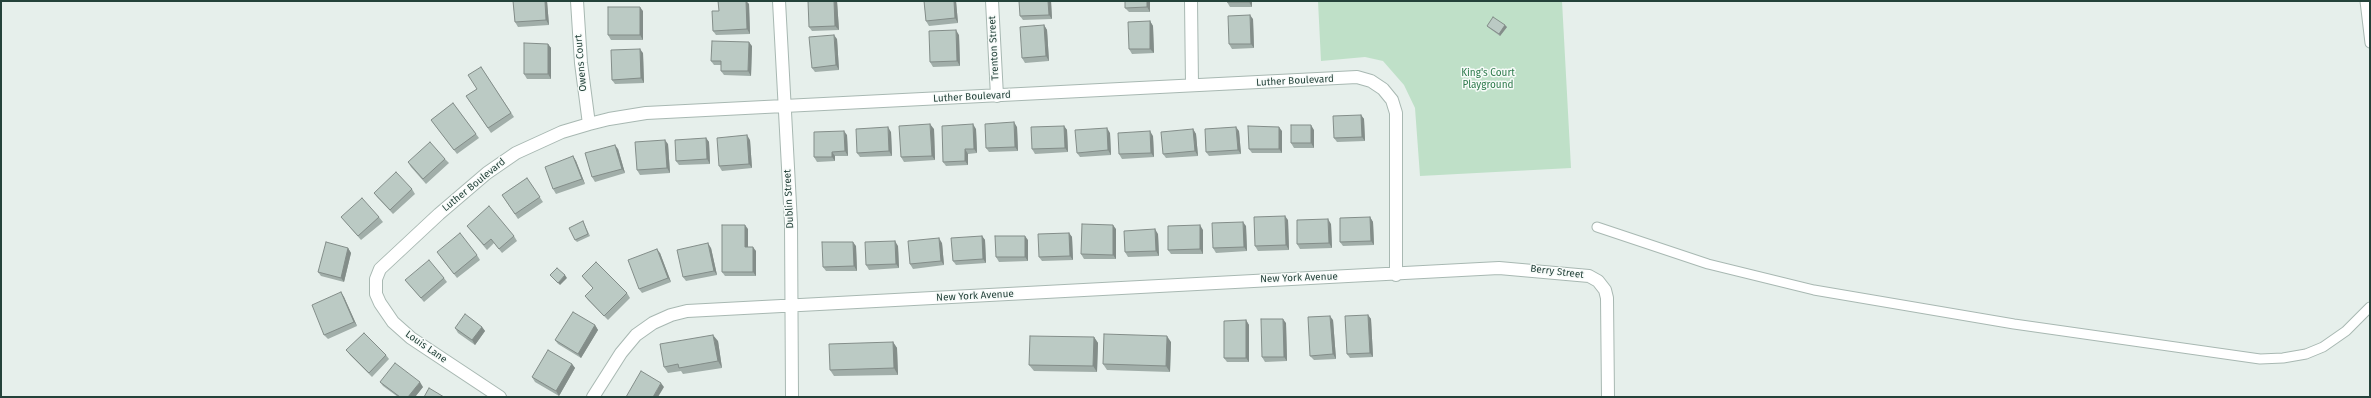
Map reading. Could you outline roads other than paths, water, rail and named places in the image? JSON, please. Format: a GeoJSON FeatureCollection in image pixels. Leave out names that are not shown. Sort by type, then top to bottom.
{"type":"FeatureCollection","features":[{"type":"Feature","properties":{"kind":"street","name":"Owens Court"},"geometry":{"type":"LineString","coordinates":[[577,1],[581,63],[589,124]]}},
{"type":"Feature","properties":{"kind":"street","name":"Dublin Street"},"geometry":{"type":"LineString","coordinates":[[779,1],[791,223],[792,397]]}},
{"type":"Feature","properties":{"kind":"street","name":"Trenton Street"},"geometry":{"type":"LineString","coordinates":[[992,1],[997,96]]}},
{"type":"Feature","properties":{"kind":"street"},"geometry":{"type":"LineString","coordinates":[[1191,1],[1192,85]]}},
{"type":"Feature","properties":{"kind":"street","name":"Luther Boulevard"},"geometry":{"type":"LineString","coordinates":[[406,242],[503,161],[562,132],[589,124],[646,113],[1357,77],[1371,81],[1383,89],[1392,100],[1396,113],[1396,275]]}},
{"type":"Feature","properties":{"kind":"street","name":"Louis Lane"},"geometry":{"type":"LineString","coordinates":[[406,242],[380,269],[376,279],[376,294],[380,303],[393,322],[410,338],[500,397]]}},
{"type":"Feature","properties":{"kind":"street","name":"Berry Street"},"geometry":{"type":"LineString","coordinates":[[1396,275],[1519,268],[1589,276],[1598,281],[1607,298],[1608,397]]}},
{"type":"Feature","properties":{"kind":"street","name":"New York Avenue"},"geometry":{"type":"LineString","coordinates":[[594,397],[621,353],[636,335],[653,323],[671,315],[688,311],[1280,278],[1396,275]]}},
{"type":"Feature","properties":{"kind":"lane"},"geometry":{"type":"LineString","coordinates":[[2365,1],[2370,43]]}},
{"type":"Feature","properties":{"kind":"lane"},"geometry":{"type":"LineString","coordinates":[[1597,227],[1708,264],[1814,290],[2014,324],[2260,359],[2283,358],[2306,354],[2323,347],[2346,331],[2370,307]]}},
{"type":"Feature","properties":{"kind":"park label","name":"King's Court Playground"},"geometry":{"type":"Point","coordinates":[1488,78]}}]}
